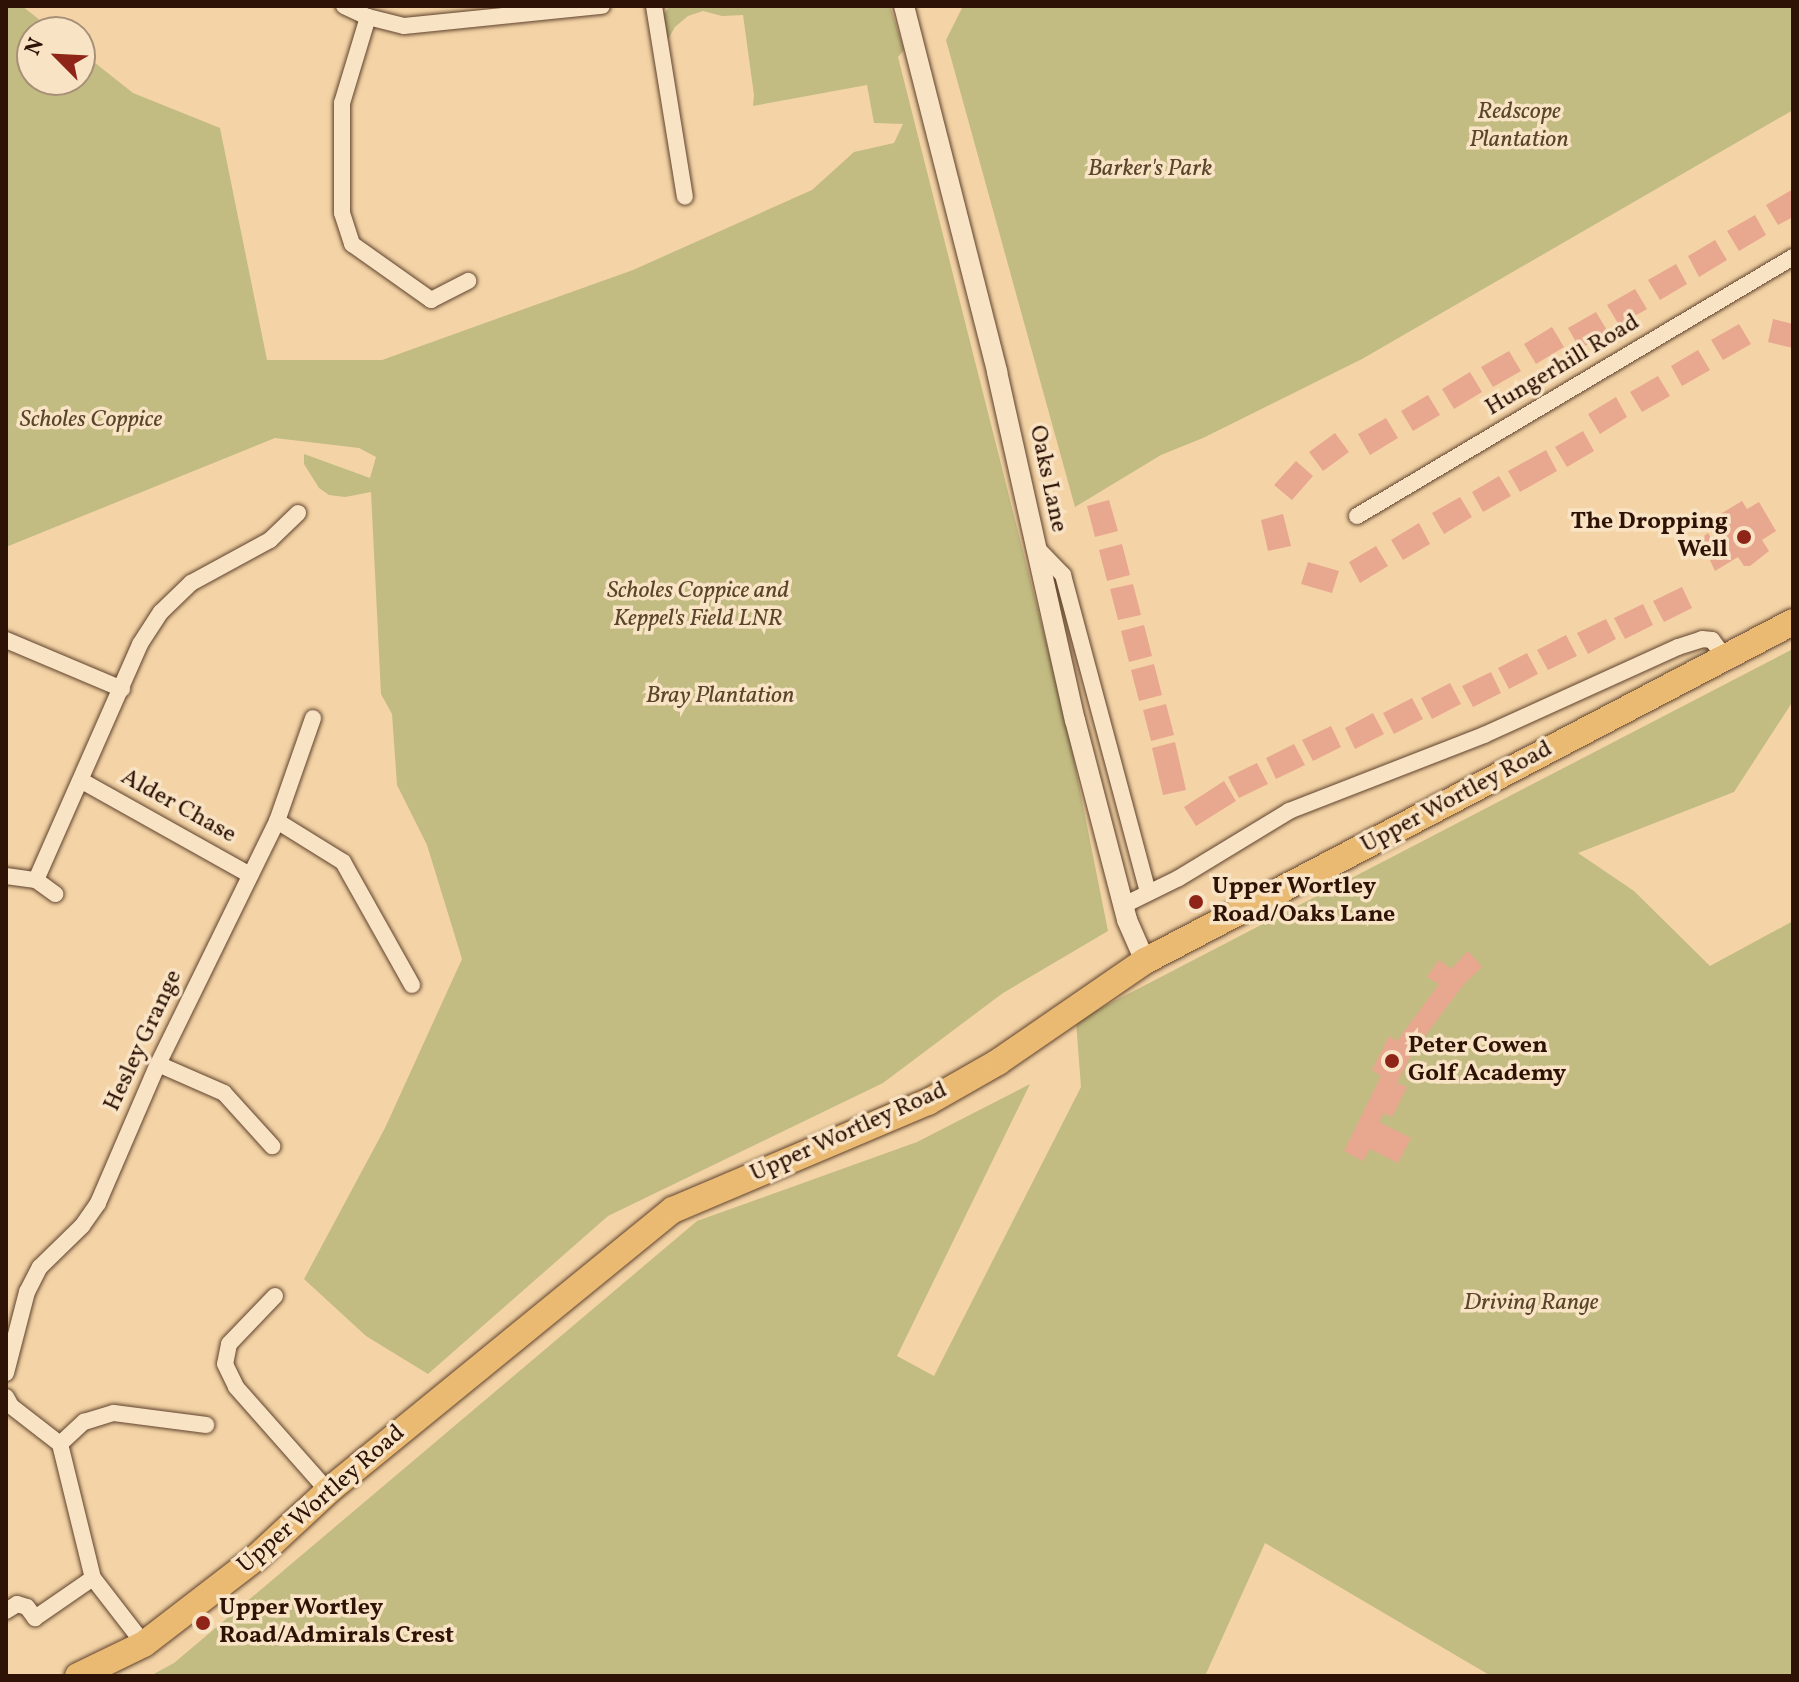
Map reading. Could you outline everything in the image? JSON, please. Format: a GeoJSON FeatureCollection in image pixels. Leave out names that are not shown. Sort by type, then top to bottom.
{"type":"FeatureCollection","features":[{"type":"Feature","properties":{"kind":"main road","name":"Upper Wortley Road"},"geometry":{"type":"LineString","coordinates":[[78,1676],[144,1644],[257,1557],[328,1491],[673,1210],[928,1102],[998,1062],[1145,961],[1793,622]]}},
{"type":"Feature","properties":{"kind":"street"},"geometry":{"type":"LineString","coordinates":[[344,6],[368,17],[404,26],[434,26],[602,6]]}},
{"type":"Feature","properties":{"kind":"street"},"geometry":{"type":"LineString","coordinates":[[654,6],[685,197]]}},
{"type":"Feature","properties":{"kind":"street","name":"Oaks Lane"},"geometry":{"type":"LineString","coordinates":[[904,6],[997,372],[1075,720],[1124,905],[1145,961]]}},
{"type":"Feature","properties":{"kind":"street"},"geometry":{"type":"LineString","coordinates":[[368,17],[342,103],[342,213],[352,244],[431,300],[468,281]]}},
{"type":"Feature","properties":{"kind":"street","name":"Hungerhill Road"},"geometry":{"type":"LineString","coordinates":[[1357,516],[1793,257]]}},
{"type":"Feature","properties":{"kind":"street"},"geometry":{"type":"LineString","coordinates":[[36,880],[140,644],[161,612],[191,583],[270,540],[298,513]]}},
{"type":"Feature","properties":{"kind":"street"},"geometry":{"type":"LineString","coordinates":[[1035,545],[1063,575],[1148,893]]}},
{"type":"Feature","properties":{"kind":"street","name":"Upper Wortley Road"},"geometry":{"type":"LineString","coordinates":[[1124,905],[1179,878],[1289,811],[1484,735],[1678,647],[1702,639],[1712,640],[1725,658]]}},
{"type":"Feature","properties":{"kind":"street"},"geometry":{"type":"LineString","coordinates":[[6,640],[122,689]]}},
{"type":"Feature","properties":{"kind":"street","name":"Hesley Grange"},"geometry":{"type":"LineString","coordinates":[[6,1373],[27,1292],[40,1267],[82,1226],[98,1203],[158,1064],[277,821],[313,718]]}},
{"type":"Feature","properties":{"kind":"street","name":"Alder Chase"},"geometry":{"type":"LineString","coordinates":[[82,781],[250,875]]}},
{"type":"Feature","properties":{"kind":"street"},"geometry":{"type":"LineString","coordinates":[[277,821],[343,862],[412,985]]}},
{"type":"Feature","properties":{"kind":"street"},"geometry":{"type":"LineString","coordinates":[[6,876],[36,880],[55,894]]}},
{"type":"Feature","properties":{"kind":"street"},"geometry":{"type":"LineString","coordinates":[[158,1064],[224,1093],[272,1146]]}},
{"type":"Feature","properties":{"kind":"street"},"geometry":{"type":"LineString","coordinates":[[275,1296],[229,1344],[225,1364],[236,1387],[328,1491]]}},
{"type":"Feature","properties":{"kind":"street"},"geometry":{"type":"LineString","coordinates":[[6,1397],[11,1406],[60,1444],[93,1578],[144,1644]]}},
{"type":"Feature","properties":{"kind":"street"},"geometry":{"type":"LineString","coordinates":[[60,1444],[84,1422],[114,1413],[206,1425]]}},
{"type":"Feature","properties":{"kind":"street"},"geometry":{"type":"LineString","coordinates":[[6,1611],[17,1604],[27,1607],[35,1618],[93,1578]]}},
{"type":"Feature","properties":{"kind":"green space","name":"Scholes Coppice and Keppel's Field LNR"},"geometry":{"type":"Polygon","coordinates":[[[6,6],[22,6],[35,16],[16,16],[16,96],[96,96],[96,64],[133,93],[220,128],[267,360],[382,360],[633,270],[812,190],[854,152],[894,143],[903,124],[874,123],[867,85],[753,106],[743,15],[722,16],[703,11],[688,16],[675,27],[667,41],[663,15],[669,7],[890,6],[904,50],[898,57],[1067,725],[1108,931],[1003,993],[883,1083],[608,1216],[428,1374],[366,1336],[304,1279],[385,1128],[462,959],[427,845],[397,785],[392,714],[381,694],[371,492],[345,497],[329,495],[319,488],[304,464],[304,454],[370,478],[376,457],[359,448],[275,438],[6,547],[6,6]]]}},
{"type":"Feature","properties":{"kind":"green space"},"geometry":{"type":"Polygon","coordinates":[[[963,6],[1793,6],[1793,110],[1362,359],[1203,438],[1161,455],[1075,507],[946,40],[963,6]]]}},
{"type":"Feature","properties":{"kind":"green space","name":"Driving Range"},"geometry":{"type":"Polygon","coordinates":[[[1793,649],[1793,701],[1734,792],[1578,853],[1634,891],[1710,966],[1793,921],[1793,1676],[1491,1676],[1265,1543],[1205,1676],[150,1676],[174,1663],[697,1221],[917,1142],[1030,1084],[897,1356],[934,1376],[1081,1087],[1076,1021],[1793,649]]]}},
{"type":"Feature","properties":{"kind":"building"},"geometry":{"type":"Polygon","coordinates":[[[1793,189],[1793,217],[1778,225],[1766,205],[1793,189]]]}},
{"type":"Feature","properties":{"kind":"building"},"geometry":{"type":"Polygon","coordinates":[[[1755,215],[1766,235],[1739,251],[1727,231],[1755,215]]]}},
{"type":"Feature","properties":{"kind":"building"},"geometry":{"type":"Polygon","coordinates":[[[1715,240],[1727,260],[1699,277],[1688,256],[1715,240]]]}},
{"type":"Feature","properties":{"kind":"building"},"geometry":{"type":"Polygon","coordinates":[[[1676,264],[1687,284],[1660,300],[1648,280],[1676,264]]]}},
{"type":"Feature","properties":{"kind":"building"},"geometry":{"type":"Polygon","coordinates":[[[1635,289],[1647,309],[1619,325],[1607,305],[1635,289]]]}},
{"type":"Feature","properties":{"kind":"building"},"geometry":{"type":"Polygon","coordinates":[[[1596,312],[1608,332],[1580,349],[1568,328],[1596,312]]]}},
{"type":"Feature","properties":{"kind":"building"},"geometry":{"type":"Polygon","coordinates":[[[1773,319],[1793,324],[1793,348],[1768,342],[1773,319]]]}},
{"type":"Feature","properties":{"kind":"building"},"geometry":{"type":"Polygon","coordinates":[[[1739,324],[1751,344],[1723,360],[1711,340],[1739,324]]]}},
{"type":"Feature","properties":{"kind":"building"},"geometry":{"type":"Polygon","coordinates":[[[1552,327],[1564,347],[1536,364],[1524,344],[1552,327]]]}},
{"type":"Feature","properties":{"kind":"building"},"geometry":{"type":"Polygon","coordinates":[[[1698,350],[1710,370],[1682,386],[1671,366],[1698,350]]]}},
{"type":"Feature","properties":{"kind":"building"},"geometry":{"type":"Polygon","coordinates":[[[1509,351],[1521,371],[1493,387],[1481,367],[1509,351]]]}},
{"type":"Feature","properties":{"kind":"building"},"geometry":{"type":"Polygon","coordinates":[[[1470,372],[1482,392],[1454,409],[1442,389],[1470,372]]]}},
{"type":"Feature","properties":{"kind":"building"},"geometry":{"type":"Polygon","coordinates":[[[1658,376],[1670,396],[1642,412],[1630,392],[1658,376]]]}},
{"type":"Feature","properties":{"kind":"building"},"geometry":{"type":"Polygon","coordinates":[[[1428,395],[1440,415],[1413,431],[1401,411],[1428,395]]]}},
{"type":"Feature","properties":{"kind":"building"},"geometry":{"type":"Polygon","coordinates":[[[1616,397],[1627,417],[1600,434],[1588,414],[1616,397]]]}},
{"type":"Feature","properties":{"kind":"building"},"geometry":{"type":"Polygon","coordinates":[[[1386,418],[1398,438],[1370,455],[1358,434],[1386,418]]]}},
{"type":"Feature","properties":{"kind":"building"},"geometry":{"type":"Polygon","coordinates":[[[1583,431],[1594,451],[1567,467],[1555,447],[1583,431]]]}},
{"type":"Feature","properties":{"kind":"building"},"geometry":{"type":"Polygon","coordinates":[[[1335,433],[1349,452],[1323,471],[1309,452],[1335,433]]]}},
{"type":"Feature","properties":{"kind":"building"},"geometry":{"type":"Polygon","coordinates":[[[1546,450],[1557,471],[1520,492],[1508,471],[1546,450]]]}},
{"type":"Feature","properties":{"kind":"building"},"geometry":{"type":"Polygon","coordinates":[[[1296,461],[1313,476],[1292,500],[1274,485],[1296,461]]]}},
{"type":"Feature","properties":{"kind":"building"},"geometry":{"type":"Polygon","coordinates":[[[1499,476],[1511,496],[1483,512],[1472,492],[1499,476]]]}},
{"type":"Feature","properties":{"kind":"building"},"geometry":{"type":"Polygon","coordinates":[[[1460,497],[1472,517],[1444,534],[1432,513],[1460,497]]]}},
{"type":"Feature","properties":{"kind":"building"},"geometry":{"type":"Polygon","coordinates":[[[1109,500],[1118,531],[1095,537],[1087,506],[1109,500]]]}},
{"type":"Feature","properties":{"kind":"building","name":"The Dropping Well"},"geometry":{"type":"Polygon","coordinates":[[[1742,501],[1747,509],[1759,502],[1776,531],[1762,540],[1769,551],[1750,566],[1744,566],[1738,557],[1715,571],[1700,539],[1708,533],[1713,541],[1725,534],[1717,516],[1742,501]]]}},
{"type":"Feature","properties":{"kind":"building"},"geometry":{"type":"Polygon","coordinates":[[[1283,514],[1291,546],[1268,551],[1261,520],[1283,514]]]}},
{"type":"Feature","properties":{"kind":"building"},"geometry":{"type":"Polygon","coordinates":[[[1419,523],[1430,544],[1403,560],[1391,540],[1419,523]]]}},
{"type":"Feature","properties":{"kind":"building"},"geometry":{"type":"Polygon","coordinates":[[[1122,544],[1130,575],[1107,581],[1099,550],[1122,544]]]}},
{"type":"Feature","properties":{"kind":"building"},"geometry":{"type":"Polygon","coordinates":[[[1376,546],[1388,566],[1360,583],[1349,562],[1376,546]]]}},
{"type":"Feature","properties":{"kind":"building"},"geometry":{"type":"Polygon","coordinates":[[[1308,562],[1339,571],[1332,593],[1301,584],[1308,562]]]}},
{"type":"Feature","properties":{"kind":"building"},"geometry":{"type":"Polygon","coordinates":[[[1133,584],[1141,615],[1118,620],[1110,589],[1133,584]]]}},
{"type":"Feature","properties":{"kind":"building"},"geometry":{"type":"Polygon","coordinates":[[[1682,587],[1692,608],[1664,622],[1653,601],[1682,587]]]}},
{"type":"Feature","properties":{"kind":"building"},"geometry":{"type":"Polygon","coordinates":[[[1643,604],[1653,625],[1625,639],[1614,618],[1643,604]]]}},
{"type":"Feature","properties":{"kind":"building"},"geometry":{"type":"Polygon","coordinates":[[[1606,619],[1616,639],[1588,654],[1577,633],[1606,619]]]}},
{"type":"Feature","properties":{"kind":"building"},"geometry":{"type":"Polygon","coordinates":[[[1144,625],[1152,656],[1129,662],[1121,631],[1144,625]]]}},
{"type":"Feature","properties":{"kind":"building"},"geometry":{"type":"Polygon","coordinates":[[[1566,635],[1577,656],[1548,670],[1537,650],[1566,635]]]}},
{"type":"Feature","properties":{"kind":"building"},"geometry":{"type":"Polygon","coordinates":[[[1527,653],[1538,674],[1509,689],[1498,668],[1527,653]]]}},
{"type":"Feature","properties":{"kind":"building"},"geometry":{"type":"Polygon","coordinates":[[[1154,664],[1162,695],[1139,701],[1131,670],[1154,664]]]}},
{"type":"Feature","properties":{"kind":"building"},"geometry":{"type":"Polygon","coordinates":[[[1491,672],[1501,693],[1473,707],[1462,686],[1491,672]]]}},
{"type":"Feature","properties":{"kind":"building"},"geometry":{"type":"Polygon","coordinates":[[[1450,683],[1461,704],[1432,719],[1421,698],[1450,683]]]}},
{"type":"Feature","properties":{"kind":"building"},"geometry":{"type":"Polygon","coordinates":[[[1412,698],[1423,719],[1394,734],[1383,713],[1412,698]]]}},
{"type":"Feature","properties":{"kind":"building"},"geometry":{"type":"Polygon","coordinates":[[[1166,704],[1174,735],[1151,741],[1143,710],[1166,704]]]}},
{"type":"Feature","properties":{"kind":"building"},"geometry":{"type":"Polygon","coordinates":[[[1373,713],[1384,734],[1355,749],[1345,728],[1373,713]]]}},
{"type":"Feature","properties":{"kind":"building"},"geometry":{"type":"Polygon","coordinates":[[[1331,726],[1341,747],[1313,761],[1302,740],[1331,726]]]}},
{"type":"Feature","properties":{"kind":"building"},"geometry":{"type":"Polygon","coordinates":[[[1175,742],[1186,790],[1163,795],[1152,748],[1175,742]]]}},
{"type":"Feature","properties":{"kind":"building"},"geometry":{"type":"Polygon","coordinates":[[[1294,744],[1305,765],[1276,779],[1266,758],[1294,744]]]}},
{"type":"Feature","properties":{"kind":"building"},"geometry":{"type":"Polygon","coordinates":[[[1257,763],[1268,784],[1239,798],[1228,777],[1257,763]]]}},
{"type":"Feature","properties":{"kind":"building"},"geometry":{"type":"Polygon","coordinates":[[[1224,781],[1236,801],[1196,826],[1184,807],[1224,781]]]}},
{"type":"Feature","properties":{"kind":"building","name":"Peter Cowen Golf Academy"},"geometry":{"type":"Polygon","coordinates":[[[1468,951],[1482,967],[1464,984],[1412,1053],[1397,1083],[1407,1087],[1392,1117],[1384,1113],[1379,1122],[1411,1138],[1398,1163],[1370,1149],[1363,1161],[1344,1151],[1381,1076],[1372,1070],[1389,1036],[1397,1041],[1439,984],[1427,977],[1439,960],[1451,969],[1468,951]]]}},
{"type":"Feature","properties":{"kind":"place","name":"The Dropping Well"},"geometry":{"type":"Point","coordinates":[1744,537]}},
{"type":"Feature","properties":{"kind":"place","name":"Upper Wortley Road/Oaks Lane"},"geometry":{"type":"Point","coordinates":[1196,902]}},
{"type":"Feature","properties":{"kind":"place","name":"Peter Cowen Golf Academy"},"geometry":{"type":"Point","coordinates":[1392,1061]}},
{"type":"Feature","properties":{"kind":"place","name":"Upper Wortley Road/Admirals Crest"},"geometry":{"type":"Point","coordinates":[203,1623]}},
{"type":"Feature","properties":{"kind":"park label","name":"Redscope Plantation"},"geometry":{"type":"Point","coordinates":[1519,127]}},
{"type":"Feature","properties":{"kind":"park label","name":"Barker's Park"},"geometry":{"type":"Point","coordinates":[1150,170]}},
{"type":"Feature","properties":{"kind":"park label","name":"Scholes Coppice"},"geometry":{"type":"Point","coordinates":[91,421]}},
{"type":"Feature","properties":{"kind":"park label","name":"Bray Plantation"},"geometry":{"type":"Point","coordinates":[720,697]}}]}
